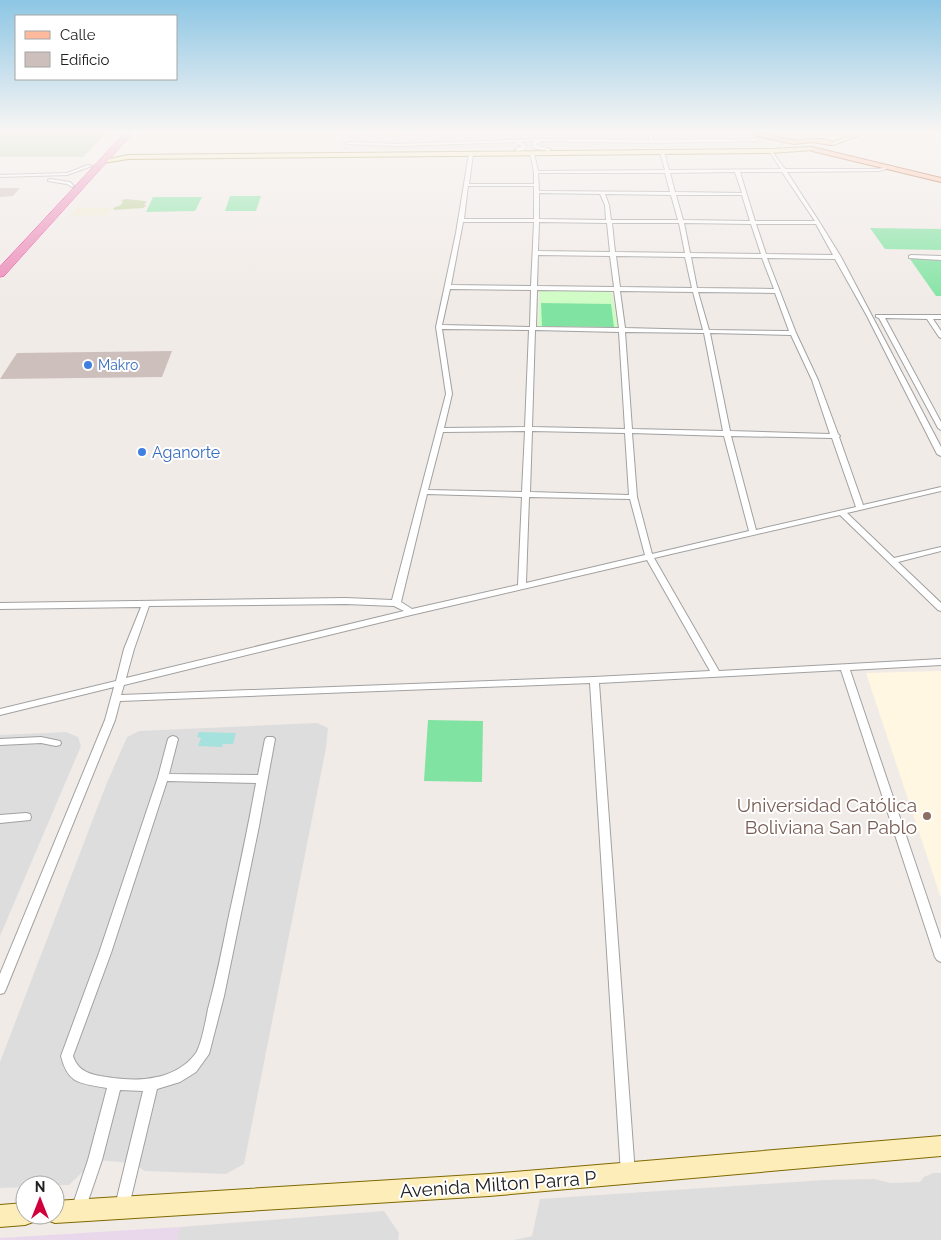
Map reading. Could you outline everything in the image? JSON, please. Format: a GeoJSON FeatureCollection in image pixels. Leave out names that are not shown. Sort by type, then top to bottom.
{"type":"FeatureCollection","features":[{"type":"Feature","properties":{"kind":"highway"},"geometry":{"type":"LineString","coordinates":[[0,263],[67,191]]}},
{"type":"Feature","properties":{"kind":"highway"},"geometry":{"type":"LineString","coordinates":[[0,274],[76,191]]}},
{"type":"Feature","properties":{"kind":"main road","name":"Avenida Milton Parra P"},"geometry":{"type":"LineString","coordinates":[[65,1211],[314,1197],[628,1174],[941,1146]]}},
{"type":"Feature","properties":{"kind":"main road"},"geometry":{"type":"LineString","coordinates":[[0,1216],[15,1215]]}},
{"type":"Feature","properties":{"kind":"street"},"geometry":{"type":"LineString","coordinates":[[396,603],[442,430],[449,394],[440,327],[465,191]]}},
{"type":"Feature","properties":{"kind":"street"},"geometry":{"type":"LineString","coordinates":[[522,586],[537,191]]}},
{"type":"Feature","properties":{"kind":"street"},"geometry":{"type":"LineString","coordinates":[[577,191],[743,194]]}},
{"type":"Feature","properties":{"kind":"street"},"geometry":{"type":"LineString","coordinates":[[742,191],[764,256],[836,436],[860,508]]}},
{"type":"Feature","properties":{"kind":"street"},"geometry":{"type":"LineString","coordinates":[[797,191],[838,257],[941,454]]}},
{"type":"Feature","properties":{"kind":"street"},"geometry":{"type":"LineString","coordinates":[[602,192],[610,222],[622,330],[633,497],[649,556],[715,672]]}},
{"type":"Feature","properties":{"kind":"street"},"geometry":{"type":"LineString","coordinates":[[672,193],[682,222],[695,290],[707,332],[727,433],[753,533]]}},
{"type":"Feature","properties":{"kind":"street"},"geometry":{"type":"LineString","coordinates":[[460,220],[818,223]]}},
{"type":"Feature","properties":{"kind":"street"},"geometry":{"type":"LineString","coordinates":[[536,253],[838,257]]}},
{"type":"Feature","properties":{"kind":"street"},"geometry":{"type":"LineString","coordinates":[[911,258],[941,258]]}},
{"type":"Feature","properties":{"kind":"street"},"geometry":{"type":"LineString","coordinates":[[447,287],[778,291]]}},
{"type":"Feature","properties":{"kind":"street"},"geometry":{"type":"LineString","coordinates":[[870,316],[941,317]]}},
{"type":"Feature","properties":{"kind":"street"},"geometry":{"type":"LineString","coordinates":[[882,317],[941,428]]}},
{"type":"Feature","properties":{"kind":"street"},"geometry":{"type":"LineString","coordinates":[[929,317],[941,336]]}},
{"type":"Feature","properties":{"kind":"street"},"geometry":{"type":"LineString","coordinates":[[440,327],[794,333]]}},
{"type":"Feature","properties":{"kind":"street"},"geometry":{"type":"LineString","coordinates":[[442,430],[529,429],[836,436]]}},
{"type":"Feature","properties":{"kind":"street"},"geometry":{"type":"LineString","coordinates":[[0,712],[411,612],[941,489]]}},
{"type":"Feature","properties":{"kind":"street"},"geometry":{"type":"LineString","coordinates":[[425,492],[633,497]]}},
{"type":"Feature","properties":{"kind":"street"},"geometry":{"type":"LineString","coordinates":[[841,512],[941,608]]}},
{"type":"Feature","properties":{"kind":"street"},"geometry":{"type":"LineString","coordinates":[[892,561],[941,549]]}},
{"type":"Feature","properties":{"kind":"street"},"geometry":{"type":"LineString","coordinates":[[0,606],[346,601],[396,603],[411,612]]}},
{"type":"Feature","properties":{"kind":"street"},"geometry":{"type":"LineString","coordinates":[[0,989],[110,720],[129,649],[146,604]]}},
{"type":"Feature","properties":{"kind":"street"},"geometry":{"type":"LineString","coordinates":[[116,698],[594,680],[715,672],[941,662]]}},
{"type":"Feature","properties":{"kind":"street"},"geometry":{"type":"LineString","coordinates":[[845,667],[941,957]]}},
{"type":"Feature","properties":{"kind":"street"},"geometry":{"type":"LineString","coordinates":[[594,680],[628,1174]]}},
{"type":"Feature","properties":{"kind":"street"},"geometry":{"type":"LineString","coordinates":[[173,739],[163,777],[105,953],[67,1056],[70,1067],[80,1077],[115,1084],[151,1085],[176,1078],[191,1068],[203,1054],[218,996],[254,826],[270,739]]}},
{"type":"Feature","properties":{"kind":"street"},"geometry":{"type":"LineString","coordinates":[[0,742],[41,740],[56,743]]}},
{"type":"Feature","properties":{"kind":"street"},"geometry":{"type":"LineString","coordinates":[[163,777],[262,780]]}},
{"type":"Feature","properties":{"kind":"street"},"geometry":{"type":"LineString","coordinates":[[0,819],[26,817]]}},
{"type":"Feature","properties":{"kind":"street"},"geometry":{"type":"LineString","coordinates":[[78,1210],[95,1160],[115,1084]]}},
{"type":"Feature","properties":{"kind":"street"},"geometry":{"type":"LineString","coordinates":[[121,1208],[151,1085]]}},
{"type":"Feature","properties":{"kind":"shaded area"},"geometry":{"type":"Polygon","coordinates":[[[77,208],[112,208],[106,215],[71,216],[77,208]]]}},
{"type":"Feature","properties":{"kind":"shaded area","name":"Universidad Católica Boliviana San Pablo"},"geometry":{"type":"Polygon","coordinates":[[[941,671],[941,898],[866,673],[941,671]]]}},
{"type":"Feature","properties":{"kind":"shaded area"},"geometry":{"type":"Polygon","coordinates":[[[317,723],[328,728],[326,748],[244,1164],[226,1174],[145,1171],[132,1163],[95,1160],[69,1185],[65,1185],[65,1175],[15,1175],[15,1187],[0,1188],[0,1062],[106,785],[127,737],[139,731],[317,723]]]}},
{"type":"Feature","properties":{"kind":"shaded area"},"geometry":{"type":"Polygon","coordinates":[[[66,732],[78,737],[81,746],[0,936],[0,735],[66,732]]]}},
{"type":"Feature","properties":{"kind":"shaded area"},"geometry":{"type":"Polygon","coordinates":[[[933,1173],[941,1173],[941,1240],[514,1240],[532,1236],[540,1199],[825,1180],[874,1179],[891,1183],[920,1182],[924,1177],[933,1173]]]}},
{"type":"Feature","properties":{"kind":"shaded area"},"geometry":{"type":"Polygon","coordinates":[[[384,1211],[399,1233],[398,1240],[177,1240],[180,1227],[384,1211]]]}},
{"type":"Feature","properties":{"kind":"shaded area"},"geometry":{"type":"Polygon","coordinates":[[[180,1227],[177,1240],[0,1240],[0,1238],[180,1227]]]}},
{"type":"Feature","properties":{"kind":"green space"},"geometry":{"type":"Polygon","coordinates":[[[230,196],[261,196],[256,211],[225,211],[230,196]]]}},
{"type":"Feature","properties":{"kind":"green space"},"geometry":{"type":"Polygon","coordinates":[[[153,197],[202,197],[195,211],[146,212],[153,197]]]}},
{"type":"Feature","properties":{"kind":"green space"},"geometry":{"type":"Polygon","coordinates":[[[126,199],[145,201],[147,203],[144,204],[146,206],[143,208],[114,210],[113,208],[121,205],[123,201],[120,201],[126,199]]]}},
{"type":"Feature","properties":{"kind":"green space"},"geometry":{"type":"Polygon","coordinates":[[[870,228],[941,229],[941,250],[885,249],[870,228]]]}},
{"type":"Feature","properties":{"kind":"green space"},"geometry":{"type":"Polygon","coordinates":[[[910,259],[941,259],[941,296],[936,296],[910,259]]]}},
{"type":"Feature","properties":{"kind":"green space"},"geometry":{"type":"Polygon","coordinates":[[[540,291],[609,291],[612,294],[618,327],[538,327],[540,291]]]}},
{"type":"Feature","properties":{"kind":"green space"},"geometry":{"type":"Polygon","coordinates":[[[541,303],[611,304],[614,327],[542,326],[541,303]]]}},
{"type":"Feature","properties":{"kind":"green space"},"geometry":{"type":"Polygon","coordinates":[[[428,720],[483,721],[482,782],[424,781],[428,720]]]}},
{"type":"Feature","properties":{"kind":"water"},"geometry":{"type":"Polygon","coordinates":[[[199,732],[236,733],[233,744],[223,744],[222,747],[198,746],[201,738],[197,737],[199,732]]]}},
{"type":"Feature","properties":{"kind":"building"},"geometry":{"type":"Polygon","coordinates":[[[0,191],[17,191],[13,196],[0,197],[0,191]]]}},
{"type":"Feature","properties":{"kind":"building","name":"Makro"},"geometry":{"type":"Polygon","coordinates":[[[172,351],[162,377],[0,379],[17,353],[172,351]]]}},
{"type":"Feature","properties":{"kind":"place","name":"Makro"},"geometry":{"type":"Point","coordinates":[88,365]}},
{"type":"Feature","properties":{"kind":"place","name":"Aganorte"},"geometry":{"type":"Point","coordinates":[142,452]}},
{"type":"Feature","properties":{"kind":"place","name":"Universidad Católica Boliviana San Pablo"},"geometry":{"type":"Point","coordinates":[927,816]}}]}
